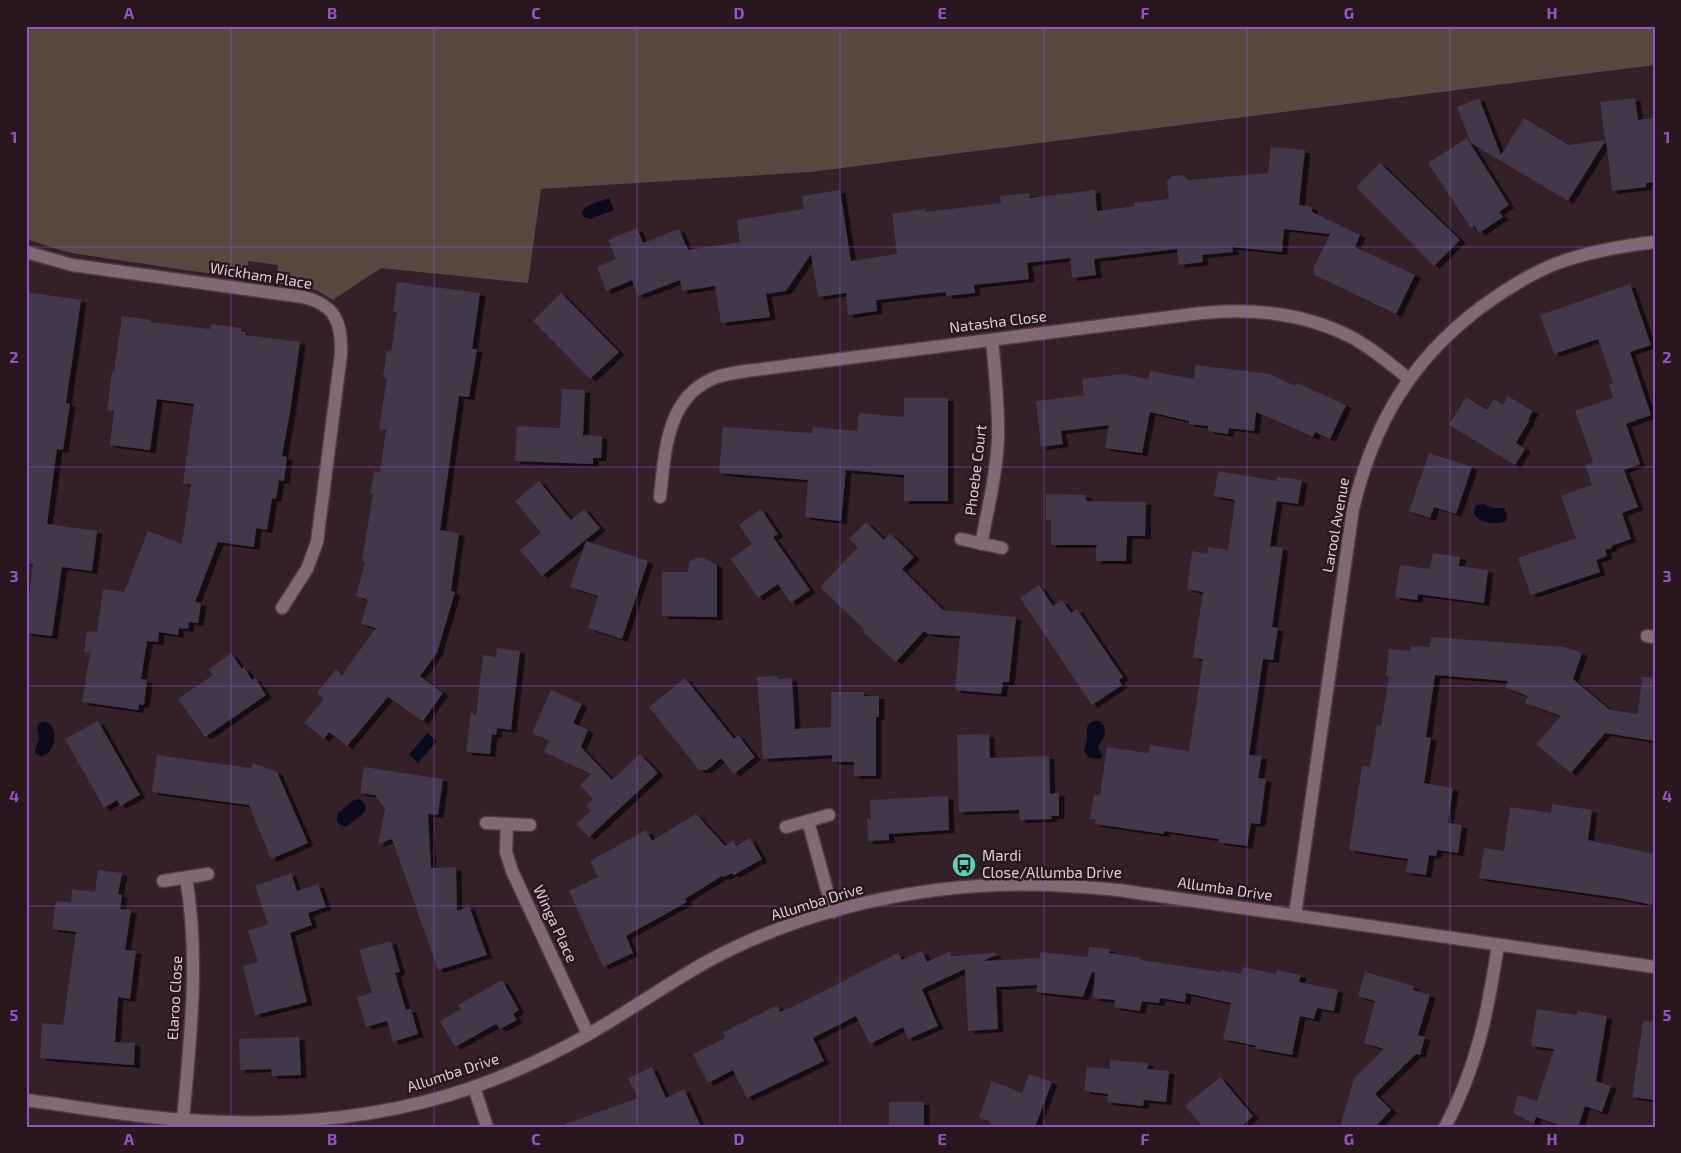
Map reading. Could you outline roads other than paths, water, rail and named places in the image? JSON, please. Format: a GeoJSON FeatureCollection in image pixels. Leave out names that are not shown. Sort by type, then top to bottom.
{"type":"FeatureCollection","features":[{"type":"Feature","properties":{"kind":"street","name":"Larool Avenue"},"geometry":{"type":"LineString","coordinates":[[1295,915],[1353,510],[1366,460],[1378,432],[1409,379],[1426,356],[1445,336],[1496,296],[1555,264],[1620,247],[1655,242]]}},
{"type":"Feature","properties":{"kind":"street","name":"Wickham Place"},"geometry":{"type":"LineString","coordinates":[[26,252],[72,265],[303,297],[321,303],[336,318],[341,331],[341,354],[317,542],[307,569],[282,608]]}},
{"type":"Feature","properties":{"kind":"street","name":"Natasha Close"},"geometry":{"type":"LineString","coordinates":[[660,497],[668,439],[673,420],[680,406],[689,393],[700,385],[714,378],[746,370],[1224,311],[1266,312],[1307,320],[1349,336],[1409,379]]}},
{"type":"Feature","properties":{"kind":"street","name":"Phoebe Court"},"geometry":{"type":"LineString","coordinates":[[981,544],[992,488],[998,441],[997,390],[992,340]]}},
{"type":"Feature","properties":{"kind":"street"},"geometry":{"type":"LineString","coordinates":[[961,539],[1002,548]]}},
{"type":"Feature","properties":{"kind":"street"},"geometry":{"type":"LineString","coordinates":[[786,828],[829,815]]}},
{"type":"Feature","properties":{"kind":"street"},"geometry":{"type":"LineString","coordinates":[[808,821],[833,912]]}},
{"type":"Feature","properties":{"kind":"street"},"geometry":{"type":"LineString","coordinates":[[486,823],[530,826]]}},
{"type":"Feature","properties":{"kind":"street","name":"Winga Place"},"geometry":{"type":"LineString","coordinates":[[507,824],[506,852],[512,870],[588,1034]]}},
{"type":"Feature","properties":{"kind":"street"},"geometry":{"type":"LineString","coordinates":[[163,882],[208,874]]}},
{"type":"Feature","properties":{"kind":"street","name":"Elaroo Close"},"geometry":{"type":"LineString","coordinates":[[183,1120],[193,965],[192,916],[186,878]]}},
{"type":"Feature","properties":{"kind":"street","name":"Allumba Drive"},"geometry":{"type":"LineString","coordinates":[[26,1100],[183,1120],[254,1124],[319,1120],[388,1109],[474,1087],[532,1062],[588,1034],[703,964],[779,930],[833,912],[878,900],[970,886],[1024,884],[1118,890],[1655,967]]}},
{"type":"Feature","properties":{"kind":"street"},"geometry":{"type":"LineString","coordinates":[[1445,1127],[1464,1086],[1479,1043],[1489,1000],[1498,945]]}},
{"type":"Feature","properties":{"kind":"street"},"geometry":{"type":"LineString","coordinates":[[474,1087],[487,1127]]}},
{"type":"Feature","properties":{"kind":"water"},"geometry":{"type":"Polygon","coordinates":[[[609,198],[614,210],[590,219],[584,217],[582,213],[585,207],[609,198]]]}},
{"type":"Feature","properties":{"kind":"water"},"geometry":{"type":"Polygon","coordinates":[[[1483,504],[1493,508],[1504,508],[1507,516],[1506,521],[1489,523],[1478,518],[1474,510],[1477,505],[1483,504]]]}},
{"type":"Feature","properties":{"kind":"water"},"geometry":{"type":"Polygon","coordinates":[[[1094,721],[1100,721],[1105,728],[1105,734],[1098,747],[1102,756],[1100,759],[1089,758],[1084,751],[1087,740],[1087,728],[1094,721]]]}},
{"type":"Feature","properties":{"kind":"water"},"geometry":{"type":"Polygon","coordinates":[[[42,722],[47,722],[52,726],[54,740],[52,749],[41,756],[35,753],[35,749],[39,740],[37,726],[42,722]]]}},
{"type":"Feature","properties":{"kind":"water"},"geometry":{"type":"Polygon","coordinates":[[[427,733],[437,741],[418,763],[409,755],[427,733]]]}},
{"type":"Feature","properties":{"kind":"water"},"geometry":{"type":"Polygon","coordinates":[[[358,799],[365,804],[364,813],[347,826],[341,826],[337,821],[337,814],[354,800],[358,799]]]}},
{"type":"Feature","properties":{"kind":"place","name":"Mardi Close/Allumba Drive"},"geometry":{"type":"Point","coordinates":[964,865]}}]}
